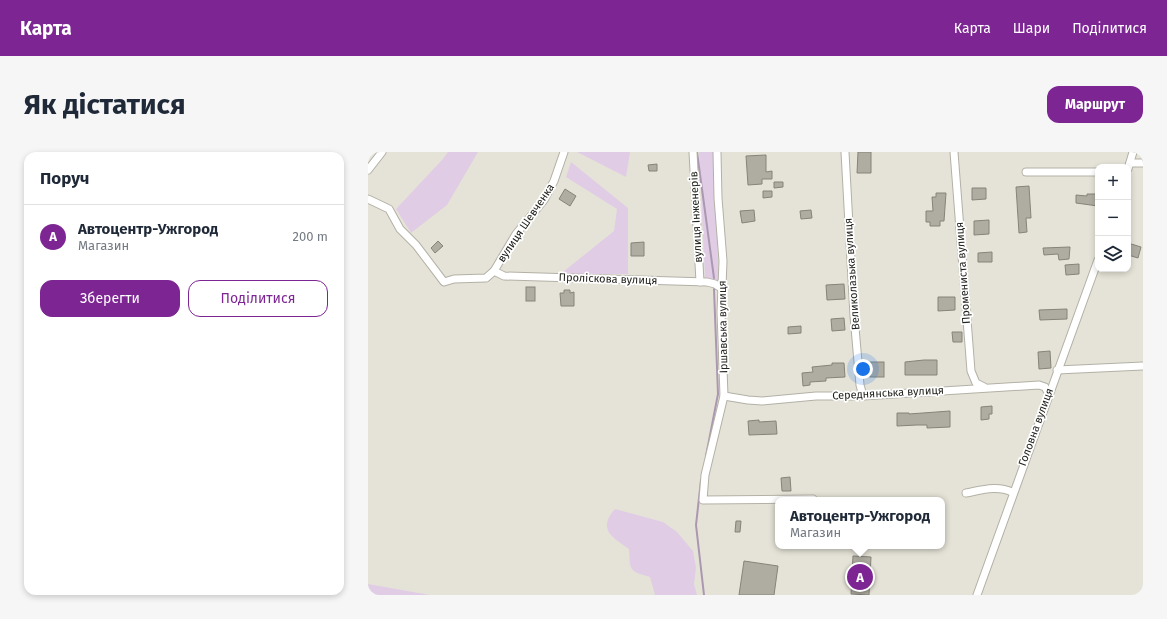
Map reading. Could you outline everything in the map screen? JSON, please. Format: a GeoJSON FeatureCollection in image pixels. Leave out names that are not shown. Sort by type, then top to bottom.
{"type":"FeatureCollection","features":[{"type":"Feature","properties":{"kind":"street"},"geometry":{"type":"LineString","coordinates":[[368,170],[382,152]]}},
{"type":"Feature","properties":{"kind":"street","name":"вулиця Шевченка"},"geometry":{"type":"LineString","coordinates":[[494,272],[516,234],[544,200],[554,181],[564,152]]}},
{"type":"Feature","properties":{"kind":"street","name":"вулиця Інженерів"},"geometry":{"type":"LineString","coordinates":[[693,152],[700,282]]}},
{"type":"Feature","properties":{"kind":"street","name":"Іршавська вулиця"},"geometry":{"type":"LineString","coordinates":[[717,152],[718,198],[723,261],[721,288],[724,396],[705,475],[703,500],[775,499]]}},
{"type":"Feature","properties":{"kind":"street","name":"Великолазька вулиця"},"geometry":{"type":"LineString","coordinates":[[844,152],[854,316],[860,385],[863,396]]}},
{"type":"Feature","properties":{"kind":"street","name":"Промениста вулиця"},"geometry":{"type":"LineString","coordinates":[[954,152],[971,370],[976,383],[984,387]]}},
{"type":"Feature","properties":{"kind":"street"},"geometry":{"type":"LineString","coordinates":[[1130,164],[1133,152]]}},
{"type":"Feature","properties":{"kind":"street"},"geometry":{"type":"LineString","coordinates":[[1131,166],[1143,163]]}},
{"type":"Feature","properties":{"kind":"street"},"geometry":{"type":"LineString","coordinates":[[1026,172],[1095,172]]}},
{"type":"Feature","properties":{"kind":"street"},"geometry":{"type":"LineString","coordinates":[[368,199],[389,209],[400,229],[416,245],[444,282],[454,279],[486,278],[494,272]]}},
{"type":"Feature","properties":{"kind":"street","name":"Головна вулиця"},"geometry":{"type":"LineString","coordinates":[[976,595],[1012,492],[1095,268]]}},
{"type":"Feature","properties":{"kind":"street","name":"Проліскова вулиця"},"geometry":{"type":"LineString","coordinates":[[494,272],[504,276],[700,282],[715,284],[721,288]]}},
{"type":"Feature","properties":{"kind":"street"},"geometry":{"type":"LineString","coordinates":[[1057,370],[1143,366]]}},
{"type":"Feature","properties":{"kind":"street","name":"Середнянська вулиця"},"geometry":{"type":"LineString","coordinates":[[724,396],[762,401],[816,396],[863,396],[984,387],[1039,385],[1045,387],[1049,394]]}},
{"type":"Feature","properties":{"kind":"street"},"geometry":{"type":"LineString","coordinates":[[966,493],[994,488],[1012,492]]}},
{"type":"Feature","properties":{"kind":"shaded area"},"geometry":{"type":"Polygon","coordinates":[[[448,152],[478,152],[447,205],[411,233],[396,209],[448,152]]]}},
{"type":"Feature","properties":{"kind":"shaded area"},"geometry":{"type":"Polygon","coordinates":[[[577,152],[630,152],[626,177],[577,152]]]}},
{"type":"Feature","properties":{"kind":"shaded area"},"geometry":{"type":"Polygon","coordinates":[[[699,152],[713,152],[719,282],[705,277],[699,152]]]}},
{"type":"Feature","properties":{"kind":"shaded area"},"geometry":{"type":"Polygon","coordinates":[[[571,162],[628,208],[628,274],[568,274],[563,272],[614,231],[617,209],[566,177],[571,162]]]}},
{"type":"Feature","properties":{"kind":"shaded area"},"geometry":{"type":"Polygon","coordinates":[[[615,509],[663,522],[677,532],[693,551],[696,568],[694,584],[697,595],[655,595],[650,577],[638,573],[632,569],[629,549],[609,532],[607,522],[615,509]]]}},
{"type":"Feature","properties":{"kind":"shaded area"},"geometry":{"type":"Polygon","coordinates":[[[368,584],[430,595],[368,595],[368,584]]]}},
{"type":"Feature","properties":{"kind":"building"},"geometry":{"type":"Polygon","coordinates":[[[858,152],[871,152],[871,173],[857,173],[858,152]]]}},
{"type":"Feature","properties":{"kind":"building"},"geometry":{"type":"Polygon","coordinates":[[[766,155],[766,172],[772,171],[772,179],[762,179],[762,184],[748,185],[746,156],[766,155]]]}},
{"type":"Feature","properties":{"kind":"building"},"geometry":{"type":"Polygon","coordinates":[[[657,164],[657,171],[649,171],[648,165],[657,164]]]}},
{"type":"Feature","properties":{"kind":"building"},"geometry":{"type":"Polygon","coordinates":[[[774,182],[783,182],[783,187],[774,188],[774,182]]]}},
{"type":"Feature","properties":{"kind":"building"},"geometry":{"type":"Polygon","coordinates":[[[1029,186],[1031,218],[1026,218],[1027,232],[1019,233],[1016,187],[1029,186]]]}},
{"type":"Feature","properties":{"kind":"building"},"geometry":{"type":"Polygon","coordinates":[[[972,188],[986,188],[986,199],[972,200],[972,188]]]}},
{"type":"Feature","properties":{"kind":"building"},"geometry":{"type":"Polygon","coordinates":[[[565,189],[576,196],[570,206],[559,199],[565,189]]]}},
{"type":"Feature","properties":{"kind":"building"},"geometry":{"type":"Polygon","coordinates":[[[763,191],[772,191],[772,197],[763,198],[763,191]]]}},
{"type":"Feature","properties":{"kind":"building"},"geometry":{"type":"Polygon","coordinates":[[[936,193],[946,193],[944,221],[940,221],[940,226],[930,226],[930,222],[926,222],[926,211],[933,211],[932,197],[936,197],[936,193]]]}},
{"type":"Feature","properties":{"kind":"building"},"geometry":{"type":"Polygon","coordinates":[[[1087,194],[1095,194],[1095,206],[1076,203],[1076,195],[1087,196],[1087,194]]]}},
{"type":"Feature","properties":{"kind":"building"},"geometry":{"type":"Polygon","coordinates":[[[754,210],[755,221],[742,223],[740,211],[754,210]]]}},
{"type":"Feature","properties":{"kind":"building"},"geometry":{"type":"Polygon","coordinates":[[[811,210],[812,218],[801,219],[800,211],[811,210]]]}},
{"type":"Feature","properties":{"kind":"building"},"geometry":{"type":"Polygon","coordinates":[[[989,220],[989,234],[974,235],[974,221],[989,220]]]}},
{"type":"Feature","properties":{"kind":"building"},"geometry":{"type":"Polygon","coordinates":[[[438,241],[443,246],[435,253],[431,248],[438,241]]]}},
{"type":"Feature","properties":{"kind":"building"},"geometry":{"type":"Polygon","coordinates":[[[644,242],[644,256],[631,256],[631,243],[644,242]]]}},
{"type":"Feature","properties":{"kind":"building"},"geometry":{"type":"Polygon","coordinates":[[[1131,244],[1141,247],[1138,258],[1131,256],[1131,244]]]}},
{"type":"Feature","properties":{"kind":"building"},"geometry":{"type":"Polygon","coordinates":[[[1070,247],[1069,259],[1059,260],[1058,254],[1044,255],[1043,248],[1070,247]]]}},
{"type":"Feature","properties":{"kind":"building"},"geometry":{"type":"Polygon","coordinates":[[[992,252],[992,262],[978,262],[978,253],[992,252]]]}},
{"type":"Feature","properties":{"kind":"building"},"geometry":{"type":"Polygon","coordinates":[[[1079,264],[1079,274],[1066,275],[1065,265],[1079,264]]]}},
{"type":"Feature","properties":{"kind":"building"},"geometry":{"type":"Polygon","coordinates":[[[844,284],[845,299],[827,300],[826,285],[844,284]]]}},
{"type":"Feature","properties":{"kind":"building"},"geometry":{"type":"Polygon","coordinates":[[[526,287],[535,287],[535,301],[526,301],[526,287]]]}},
{"type":"Feature","properties":{"kind":"building"},"geometry":{"type":"Polygon","coordinates":[[[564,290],[570,290],[570,293],[574,292],[574,306],[561,306],[560,293],[564,293],[564,290]]]}},
{"type":"Feature","properties":{"kind":"building"},"geometry":{"type":"Polygon","coordinates":[[[938,297],[955,297],[955,310],[938,311],[938,297]]]}},
{"type":"Feature","properties":{"kind":"building"},"geometry":{"type":"Polygon","coordinates":[[[1067,309],[1067,319],[1040,320],[1039,310],[1067,309]]]}},
{"type":"Feature","properties":{"kind":"building"},"geometry":{"type":"Polygon","coordinates":[[[844,318],[845,330],[832,331],[831,319],[844,318]]]}},
{"type":"Feature","properties":{"kind":"building"},"geometry":{"type":"Polygon","coordinates":[[[801,326],[801,333],[788,334],[788,327],[801,326]]]}},
{"type":"Feature","properties":{"kind":"building"},"geometry":{"type":"Polygon","coordinates":[[[952,332],[962,332],[962,342],[953,342],[952,332]]]}},
{"type":"Feature","properties":{"kind":"building"},"geometry":{"type":"Polygon","coordinates":[[[1050,351],[1051,368],[1039,369],[1038,352],[1050,351]]]}},
{"type":"Feature","properties":{"kind":"building"},"geometry":{"type":"Polygon","coordinates":[[[937,360],[937,375],[905,375],[905,362],[937,360]]]}},
{"type":"Feature","properties":{"kind":"building"},"geometry":{"type":"Polygon","coordinates":[[[870,362],[884,362],[884,377],[870,377],[870,362]]]}},
{"type":"Feature","properties":{"kind":"building"},"geometry":{"type":"Polygon","coordinates":[[[832,363],[844,363],[845,377],[826,378],[826,381],[810,382],[810,385],[803,386],[802,373],[813,372],[812,367],[832,365],[832,363]]]}},
{"type":"Feature","properties":{"kind":"building"},"geometry":{"type":"Polygon","coordinates":[[[992,406],[992,414],[989,414],[989,419],[981,420],[981,407],[992,406]]]}},
{"type":"Feature","properties":{"kind":"building"},"geometry":{"type":"Polygon","coordinates":[[[950,411],[950,427],[927,428],[927,425],[897,426],[897,413],[909,414],[950,411]]]}},
{"type":"Feature","properties":{"kind":"building"},"geometry":{"type":"Polygon","coordinates":[[[759,420],[759,422],[776,421],[777,434],[749,435],[748,421],[759,420]]]}},
{"type":"Feature","properties":{"kind":"building"},"geometry":{"type":"Polygon","coordinates":[[[790,477],[791,491],[782,491],[781,478],[790,477]]]}},
{"type":"Feature","properties":{"kind":"building"},"geometry":{"type":"Polygon","coordinates":[[[736,521],[741,521],[740,532],[735,532],[736,521]]]}},
{"type":"Feature","properties":{"kind":"building"},"geometry":{"type":"Polygon","coordinates":[[[853,556],[871,557],[869,595],[851,594],[853,556]]]}},
{"type":"Feature","properties":{"kind":"building"},"geometry":{"type":"Polygon","coordinates":[[[744,561],[778,566],[774,595],[739,595],[744,561]]]}},
{"type":"Feature","properties":{"kind":"waterway"},"geometry":{"type":"LineString","coordinates":[[697,152],[714,278]]}},
{"type":"Feature","properties":{"kind":"waterway"},"geometry":{"type":"LineString","coordinates":[[706,456],[718,394],[714,289]]}},
{"type":"Feature","properties":{"kind":"waterway"},"geometry":{"type":"LineString","coordinates":[[701,480],[696,525],[704,595]]}},
{"type":"Feature","properties":{"kind":"place","name":"Автоцентр-Ужгород"},"geometry":{"type":"Point","coordinates":[860,577]}}]}
